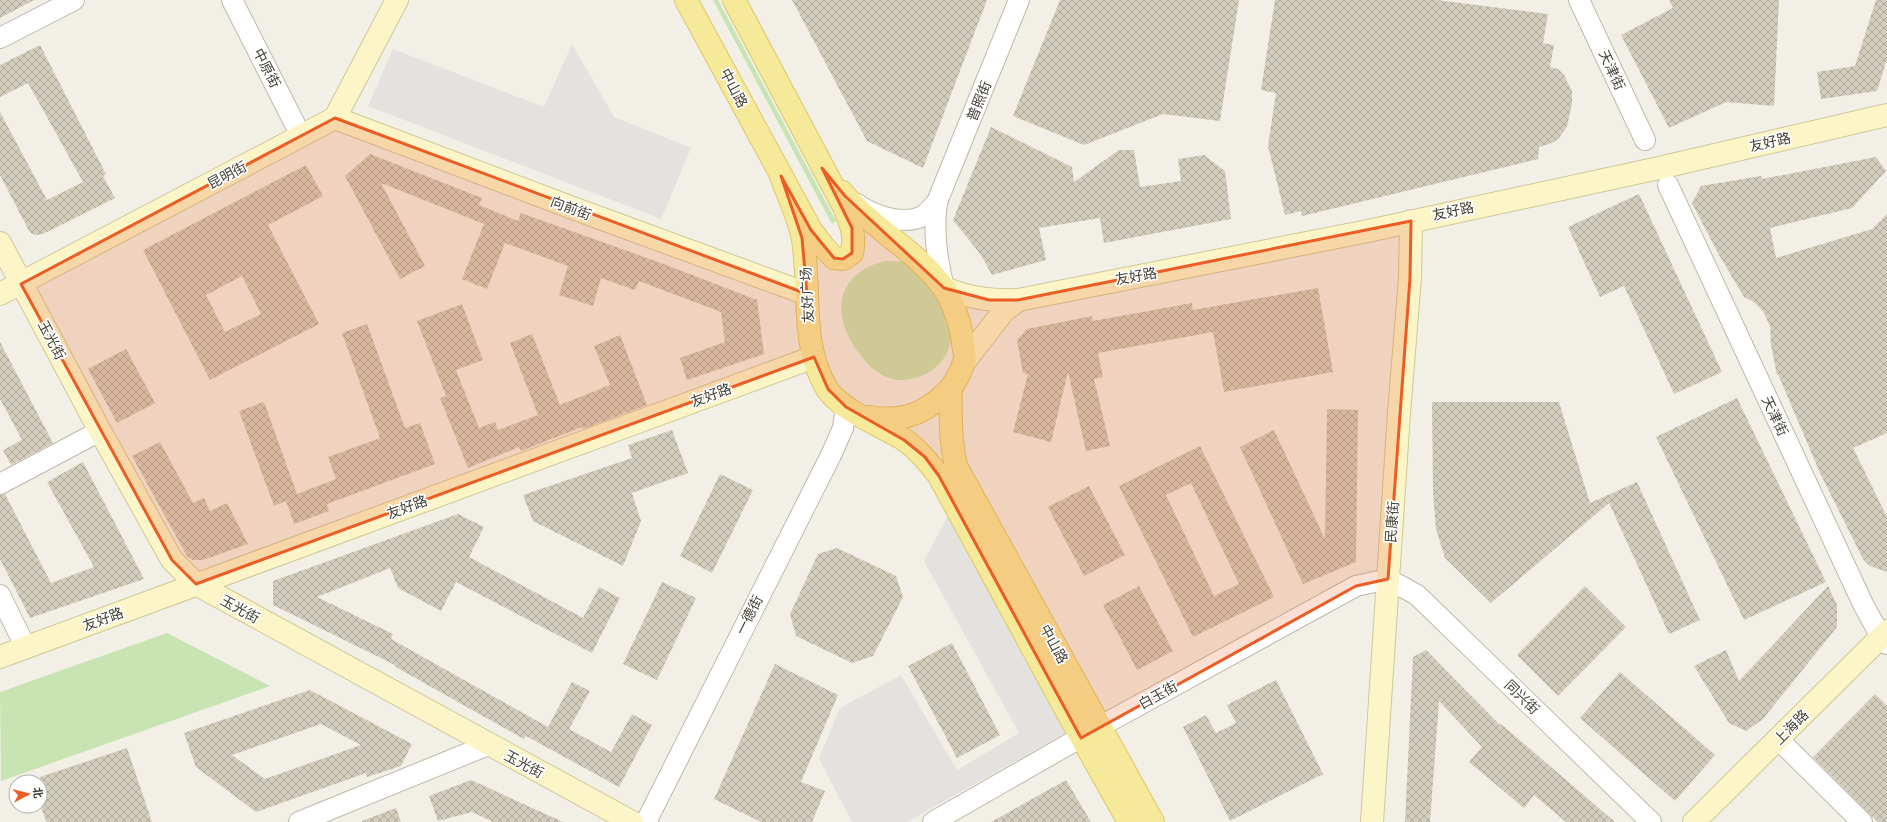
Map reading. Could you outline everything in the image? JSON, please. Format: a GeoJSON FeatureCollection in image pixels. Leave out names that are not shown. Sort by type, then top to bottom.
{"type":"FeatureCollection","features":[{"type":"Feature","properties":{"kind":"main road","name":"中山路"},"geometry":{"type":"LineString","coordinates":[[686,0],[781,176]]}},
{"type":"Feature","properties":{"kind":"main road"},"geometry":{"type":"LineString","coordinates":[[734,0],[843,205],[852,228],[854,244],[852,253],[843,258],[834,258],[822,246],[811,230],[781,176]]}},
{"type":"Feature","properties":{"kind":"main road"},"geometry":{"type":"LineString","coordinates":[[822,168],[845,196],[920,263],[944,288],[956,314],[962,335],[965,361],[951,388],[923,412],[904,418],[887,420],[855,412]]}},
{"type":"Feature","properties":{"kind":"main road","name":"友好广场"},"geometry":{"type":"LineString","coordinates":[[781,176],[802,238],[806,263],[808,323],[814,357],[828,389],[855,412],[904,440],[925,458],[948,471]]}},
{"type":"Feature","properties":{"kind":"main road"},"geometry":{"type":"LineString","coordinates":[[948,471],[952,447],[950,428],[951,388]]}},
{"type":"Feature","properties":{"kind":"main road","name":"中山路"},"geometry":{"type":"LineString","coordinates":[[948,471],[1090,732],[1129,822]]}},
{"type":"Feature","properties":{"kind":"main road","name":"中山路"},"geometry":{"type":"LineString","coordinates":[[1090,732],[1153,822]]}},
{"type":"Feature","properties":{"kind":"street"},"geometry":{"type":"LineString","coordinates":[[0,38],[74,0]]}},
{"type":"Feature","properties":{"kind":"street","name":"中原街"},"geometry":{"type":"LineString","coordinates":[[232,0],[301,136]]}},
{"type":"Feature","properties":{"kind":"street"},"geometry":{"type":"LineString","coordinates":[[335,118],[397,0]]}},
{"type":"Feature","properties":{"kind":"street","name":"普照街"},"geometry":{"type":"LineString","coordinates":[[937,202],[1019,0]]}},
{"type":"Feature","properties":{"kind":"street","name":"天津街"},"geometry":{"type":"LineString","coordinates":[[1579,0],[1645,140]]}},
{"type":"Feature","properties":{"kind":"street","name":"友好路"},"geometry":{"type":"LineString","coordinates":[[944,288],[968,297],[989,300],[1018,300],[1411,221],[1659,168],[1887,115]]}},
{"type":"Feature","properties":{"kind":"street","name":"昆明街"},"geometry":{"type":"LineString","coordinates":[[0,294],[335,118]]}},
{"type":"Feature","properties":{"kind":"street","name":"向前街"},"geometry":{"type":"LineString","coordinates":[[335,118],[577,210],[807,294]]}},
{"type":"Feature","properties":{"kind":"street","name":"天津街"},"geometry":{"type":"LineString","coordinates":[[1668,185],[1860,597],[1885,637]]}},
{"type":"Feature","properties":{"kind":"street"},"geometry":{"type":"LineString","coordinates":[[845,196],[867,211],[890,218],[906,220],[922,216],[937,202]]}},
{"type":"Feature","properties":{"kind":"street"},"geometry":{"type":"LineString","coordinates":[[937,202],[934,226],[939,268],[944,288]]}},
{"type":"Feature","properties":{"kind":"street","name":"民康街"},"geometry":{"type":"LineString","coordinates":[[1372,822],[1410,278],[1411,221]]}},
{"type":"Feature","properties":{"kind":"street","name":"玉光街"},"geometry":{"type":"LineString","coordinates":[[0,243],[100,431],[172,560],[196,584],[488,745],[632,822]]}},
{"type":"Feature","properties":{"kind":"street"},"geometry":{"type":"LineString","coordinates":[[965,361],[978,342],[1003,312],[1018,300]]}},
{"type":"Feature","properties":{"kind":"street","name":"友好路"},"geometry":{"type":"LineString","coordinates":[[0,657],[814,357]]}},
{"type":"Feature","properties":{"kind":"street","name":"一德街"},"geometry":{"type":"LineString","coordinates":[[646,822],[843,428],[855,412]]}},
{"type":"Feature","properties":{"kind":"street"},"geometry":{"type":"LineString","coordinates":[[0,484],[100,431]]}},
{"type":"Feature","properties":{"kind":"street","name":"白玉街"},"geometry":{"type":"LineString","coordinates":[[933,822],[1090,732],[1356,586],[1388,578]]}},
{"type":"Feature","properties":{"kind":"street","name":"同兴街"},"geometry":{"type":"LineString","coordinates":[[1388,578],[1417,594],[1651,822]]}},
{"type":"Feature","properties":{"kind":"street"},"geometry":{"type":"LineString","coordinates":[[0,595],[26,648]]}},
{"type":"Feature","properties":{"kind":"street","name":"上海路"},"geometry":{"type":"LineString","coordinates":[[1694,822],[1885,637]]}},
{"type":"Feature","properties":{"kind":"street"},"geometry":{"type":"LineString","coordinates":[[1778,739],[1862,822]]}},
{"type":"Feature","properties":{"kind":"street"},"geometry":{"type":"LineString","coordinates":[[299,822],[488,745]]}},
{"type":"Feature","properties":{"kind":"highlighted area"},"geometry":{"type":"Polygon","coordinates":[[[335,118],[807,294],[802,238],[781,176],[811,230],[834,258],[843,259],[852,253],[852,228],[822,168],[845,196],[944,288],[989,300],[1018,300],[1411,221],[1410,278],[1388,579],[1356,586],[1081,738],[939,476],[925,457],[904,440],[846,407],[828,389],[814,357],[196,584],[172,560],[21,284],[335,118]]]}},
{"type":"Feature","properties":{"kind":"green space"},"geometry":{"type":"Polygon","coordinates":[[[713,0],[718,0],[836,221],[832,224],[713,0]]]}},
{"type":"Feature","properties":{"kind":"green space"},"geometry":{"type":"Polygon","coordinates":[[[885,261],[899,261],[912,266],[917,270],[932,288],[947,315],[951,326],[952,335],[948,351],[944,359],[931,371],[915,378],[905,380],[887,377],[872,368],[854,346],[842,318],[841,305],[844,293],[849,283],[858,274],[870,266],[885,261]]]}},
{"type":"Feature","properties":{"kind":"green space"},"geometry":{"type":"Polygon","coordinates":[[[167,633],[270,686],[21,774],[8,774],[8,779],[1,781],[0,692],[167,633]]]}},
{"type":"Feature","properties":{"kind":"shaded area"},"geometry":{"type":"Polygon","coordinates":[[[572,44],[614,117],[691,148],[661,219],[368,106],[393,49],[544,107],[572,44]]]}},
{"type":"Feature","properties":{"kind":"shaded area"},"geometry":{"type":"Polygon","coordinates":[[[950,512],[1068,732],[907,822],[852,822],[819,759],[840,708],[901,675],[957,770],[1019,733],[924,561],[950,512]]]}},
{"type":"Feature","properties":{"kind":"building"},"geometry":{"type":"Polygon","coordinates":[[[0,0],[34,0],[0,18],[0,0]]]}},
{"type":"Feature","properties":{"kind":"building"},"geometry":{"type":"Polygon","coordinates":[[[792,0],[987,0],[923,168],[867,141],[792,0]]]}},
{"type":"Feature","properties":{"kind":"building"},"geometry":{"type":"Polygon","coordinates":[[[1060,0],[1239,0],[1220,121],[1163,114],[1084,145],[1013,116],[1060,0]]]}},
{"type":"Feature","properties":{"kind":"building"},"geometry":{"type":"Polygon","coordinates":[[[1275,0],[1437,0],[1548,14],[1543,43],[1554,45],[1550,67],[1558,69],[1564,75],[1572,91],[1572,103],[1567,127],[1558,139],[1552,143],[1539,147],[1538,159],[1302,216],[1301,211],[1285,215],[1268,146],[1276,93],[1261,90],[1275,0]]]}},
{"type":"Feature","properties":{"kind":"building"},"geometry":{"type":"Polygon","coordinates":[[[1669,0],[1779,0],[1774,106],[1726,102],[1669,128],[1621,35],[1673,8],[1669,0]]]}},
{"type":"Feature","properties":{"kind":"building"},"geometry":{"type":"Polygon","coordinates":[[[1876,0],[1887,0],[1887,59],[1877,91],[1821,99],[1817,72],[1855,66],[1876,0]]]}},
{"type":"Feature","properties":{"kind":"building"},"geometry":{"type":"Polygon","coordinates":[[[40,45],[106,174],[103,176],[115,198],[43,234],[38,235],[32,234],[28,229],[0,175],[0,112],[47,200],[83,182],[28,83],[0,97],[0,65],[40,45]]]}},
{"type":"Feature","properties":{"kind":"building"},"geometry":{"type":"Polygon","coordinates":[[[991,127],[1072,167],[1074,182],[1119,150],[1134,150],[1140,187],[1181,181],[1178,159],[1204,155],[1225,171],[1231,219],[1104,243],[1100,218],[1039,228],[1046,260],[992,275],[981,255],[953,220],[991,127]]]}},
{"type":"Feature","properties":{"kind":"building"},"geometry":{"type":"Polygon","coordinates":[[[370,154],[482,198],[479,205],[518,221],[521,213],[661,263],[757,300],[764,354],[687,380],[680,358],[725,342],[721,312],[639,281],[635,290],[601,278],[593,306],[559,295],[568,266],[505,243],[487,289],[462,279],[484,224],[381,183],[425,266],[400,279],[345,176],[370,154]]]}},
{"type":"Feature","properties":{"kind":"building"},"geometry":{"type":"Polygon","coordinates":[[[1876,157],[1886,171],[1852,208],[1770,228],[1776,258],[1872,229],[1887,214],[1887,433],[1853,448],[1887,517],[1887,572],[1870,566],[1863,559],[1820,473],[1778,374],[1777,375],[1771,345],[1770,326],[1763,311],[1754,302],[1744,297],[1719,255],[1692,203],[1701,186],[1761,176],[1762,179],[1876,157]]]}},
{"type":"Feature","properties":{"kind":"building"},"geometry":{"type":"Polygon","coordinates":[[[306,165],[323,196],[268,225],[319,324],[210,380],[143,250],[306,165]],[[242,276],[206,295],[225,332],[261,314],[242,276]]]}},
{"type":"Feature","properties":{"kind":"building"},"geometry":{"type":"Polygon","coordinates":[[[1639,194],[1722,372],[1674,394],[1624,286],[1600,297],[1568,227],[1639,194]]]}},
{"type":"Feature","properties":{"kind":"building"},"geometry":{"type":"Polygon","coordinates":[[[1318,288],[1333,372],[1224,392],[1213,332],[1098,353],[1103,377],[1094,379],[1110,446],[1086,451],[1068,372],[1051,442],[1013,432],[1028,374],[1023,373],[1017,340],[1027,329],[1092,316],[1093,321],[1192,303],[1193,310],[1318,288]]]}},
{"type":"Feature","properties":{"kind":"building"},"geometry":{"type":"Polygon","coordinates":[[[462,304],[483,360],[456,370],[479,428],[495,422],[498,430],[538,415],[510,343],[532,334],[560,405],[610,385],[594,346],[620,335],[647,405],[583,429],[582,427],[521,451],[519,447],[468,468],[440,398],[446,396],[417,321],[462,304]]]}},
{"type":"Feature","properties":{"kind":"building"},"geometry":{"type":"Polygon","coordinates":[[[367,324],[405,428],[420,423],[435,464],[327,504],[329,511],[294,524],[286,501],[274,506],[239,411],[264,402],[297,494],[336,479],[328,457],[380,438],[342,333],[367,324]]]}},
{"type":"Feature","properties":{"kind":"building"},"geometry":{"type":"Polygon","coordinates":[[[0,342],[53,443],[11,465],[3,450],[22,440],[0,399],[0,342]]]}},
{"type":"Feature","properties":{"kind":"building"},"geometry":{"type":"Polygon","coordinates":[[[126,349],[155,403],[117,423],[88,369],[126,349]]]}},
{"type":"Feature","properties":{"kind":"building"},"geometry":{"type":"Polygon","coordinates":[[[1737,398],[1826,582],[1744,620],[1656,437],[1737,398]]]}},
{"type":"Feature","properties":{"kind":"building"},"geometry":{"type":"Polygon","coordinates":[[[1432,402],[1559,402],[1590,503],[1637,482],[1700,620],[1669,634],[1609,503],[1491,603],[1445,558],[1436,529],[1433,493],[1432,402]]]}},
{"type":"Feature","properties":{"kind":"building"},"geometry":{"type":"Polygon","coordinates":[[[1327,409],[1358,410],[1356,562],[1303,584],[1240,447],[1274,430],[1325,539],[1327,409]]]}},
{"type":"Feature","properties":{"kind":"building"},"geometry":{"type":"Polygon","coordinates":[[[672,430],[688,473],[632,493],[641,521],[623,566],[533,521],[523,495],[632,458],[628,445],[672,430]]]}},
{"type":"Feature","properties":{"kind":"building"},"geometry":{"type":"Polygon","coordinates":[[[160,442],[193,503],[204,498],[210,511],[227,503],[248,544],[203,560],[193,560],[187,556],[132,456],[160,442]]]}},
{"type":"Feature","properties":{"kind":"building"},"geometry":{"type":"Polygon","coordinates":[[[1200,446],[1274,597],[1193,637],[1119,486],[1200,446]],[[1191,483],[1166,495],[1214,596],[1239,584],[1191,483]]]}},
{"type":"Feature","properties":{"kind":"building"},"geometry":{"type":"Polygon","coordinates":[[[83,462],[144,579],[30,618],[0,559],[0,495],[5,494],[51,583],[94,567],[47,482],[83,462]]]}},
{"type":"Feature","properties":{"kind":"building"},"geometry":{"type":"Polygon","coordinates":[[[720,474],[753,490],[712,573],[680,556],[720,474]]]}},
{"type":"Feature","properties":{"kind":"building"},"geometry":{"type":"Polygon","coordinates":[[[1089,486],[1125,555],[1084,576],[1048,507],[1089,486]]]}},
{"type":"Feature","properties":{"kind":"building"},"geometry":{"type":"Polygon","coordinates":[[[458,514],[484,527],[469,557],[583,618],[599,587],[620,598],[592,653],[456,582],[441,611],[398,588],[390,568],[317,597],[393,634],[391,639],[548,727],[572,682],[590,691],[569,729],[611,752],[632,714],[652,725],[619,787],[526,736],[524,739],[394,666],[395,665],[273,605],[273,581],[458,514]]]}},
{"type":"Feature","properties":{"kind":"building"},"geometry":{"type":"Polygon","coordinates":[[[837,548],[896,576],[903,597],[873,656],[852,663],[796,636],[790,614],[818,554],[837,548]]]}},
{"type":"Feature","properties":{"kind":"building"},"geometry":{"type":"Polygon","coordinates":[[[662,582],[696,598],[657,680],[623,664],[662,582]]]}},
{"type":"Feature","properties":{"kind":"building"},"geometry":{"type":"Polygon","coordinates":[[[1139,586],[1173,651],[1137,670],[1103,605],[1139,586]]]}},
{"type":"Feature","properties":{"kind":"building"},"geometry":{"type":"Polygon","coordinates":[[[1585,586],[1626,627],[1558,696],[1517,655],[1585,586]]]}},
{"type":"Feature","properties":{"kind":"building"},"geometry":{"type":"Polygon","coordinates":[[[1828,586],[1837,605],[1837,627],[1763,719],[1746,731],[1729,723],[1694,666],[1726,650],[1739,681],[1828,586]]]}},
{"type":"Feature","properties":{"kind":"building"},"geometry":{"type":"Polygon","coordinates":[[[952,643],[1000,735],[957,758],[908,666],[952,643]]]}},
{"type":"Feature","properties":{"kind":"building"},"geometry":{"type":"Polygon","coordinates":[[[1426,650],[1500,725],[1501,724],[1615,822],[1566,822],[1534,795],[1524,808],[1469,762],[1482,747],[1439,701],[1430,822],[1405,822],[1413,657],[1426,650]]]}},
{"type":"Feature","properties":{"kind":"building"},"geometry":{"type":"Polygon","coordinates":[[[775,664],[838,695],[801,782],[825,791],[812,822],[761,822],[714,799],[775,664]]]}},
{"type":"Feature","properties":{"kind":"building"},"geometry":{"type":"Polygon","coordinates":[[[1620,672],[1715,755],[1675,801],[1580,718],[1620,672]]]}},
{"type":"Feature","properties":{"kind":"building"},"geometry":{"type":"Polygon","coordinates":[[[1276,680],[1323,774],[1230,821],[1183,727],[1206,715],[1216,733],[1236,723],[1227,705],[1276,680]]]}},
{"type":"Feature","properties":{"kind":"building"},"geometry":{"type":"Polygon","coordinates":[[[310,690],[412,744],[401,766],[367,777],[366,773],[256,812],[196,767],[184,733],[310,690]],[[321,724],[232,755],[265,779],[361,745],[321,724]]]}},
{"type":"Feature","properties":{"kind":"building"},"geometry":{"type":"Polygon","coordinates":[[[1875,694],[1887,706],[1887,822],[1878,822],[1813,757],[1875,694]]]}},
{"type":"Feature","properties":{"kind":"building"},"geometry":{"type":"Polygon","coordinates":[[[127,748],[152,822],[46,822],[43,814],[48,814],[48,774],[127,748]]]}},
{"type":"Feature","properties":{"kind":"building"},"geometry":{"type":"Polygon","coordinates":[[[471,780],[563,822],[493,822],[472,812],[438,821],[429,796],[471,780]]]}},
{"type":"Feature","properties":{"kind":"building"},"geometry":{"type":"Polygon","coordinates":[[[1066,780],[1091,822],[991,822],[1066,780]]]}},
{"type":"Feature","properties":{"kind":"building"},"geometry":{"type":"Polygon","coordinates":[[[396,808],[401,822],[362,822],[362,821],[396,808]]]}}]}
